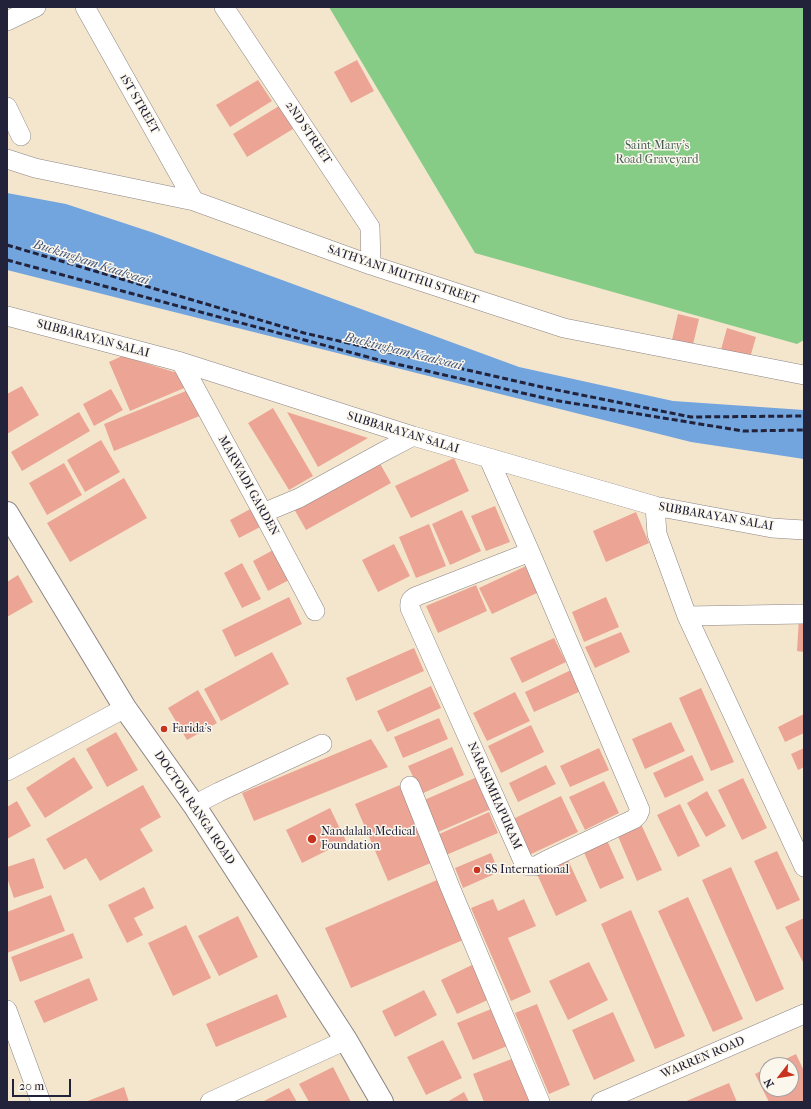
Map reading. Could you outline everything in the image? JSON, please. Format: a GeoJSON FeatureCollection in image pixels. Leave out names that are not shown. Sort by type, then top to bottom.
{"type":"FeatureCollection","features":[{"type":"Feature","properties":{"kind":"main road","name":"DOCTOR RANGA ROAD"},"geometry":{"type":"LineString","coordinates":[[7,512],[125,708],[194,805],[346,1040],[382,1102]]}},
{"type":"Feature","properties":{"kind":"street"},"geometry":{"type":"LineString","coordinates":[[7,21],[36,7]]}},
{"type":"Feature","properties":{"kind":"street","name":"1ST STREET"},"geometry":{"type":"LineString","coordinates":[[85,7],[194,201]]}},
{"type":"Feature","properties":{"kind":"street","name":"2ND STREET"},"geometry":{"type":"LineString","coordinates":[[224,7],[370,227],[371,265]]}},
{"type":"Feature","properties":{"kind":"street"},"geometry":{"type":"LineString","coordinates":[[7,107],[21,136]]}},
{"type":"Feature","properties":{"kind":"street","name":"SATHYANI MUTHU STREET"},"geometry":{"type":"LineString","coordinates":[[7,159],[35,168],[194,201],[371,265],[564,328],[804,375]]}},
{"type":"Feature","properties":{"kind":"street","name":"SUBBARAYAN SALAI"},"geometry":{"type":"LineString","coordinates":[[7,316],[181,362],[489,459],[655,506],[772,528],[804,530]]}},
{"type":"Feature","properties":{"kind":"street","name":"MARWADI GARDEN"},"geometry":{"type":"LineString","coordinates":[[181,362],[315,611]]}},
{"type":"Feature","properties":{"kind":"street"},"geometry":{"type":"LineString","coordinates":[[263,513],[299,498],[374,456],[414,436]]}},
{"type":"Feature","properties":{"kind":"street","name":"NARASIMHAPURAM"},"geometry":{"type":"LineString","coordinates":[[489,459],[530,552],[640,810],[634,819],[536,866],[528,866],[523,862],[410,608],[411,599],[417,596],[530,552]]}},
{"type":"Feature","properties":{"kind":"street"},"geometry":{"type":"LineString","coordinates":[[655,506],[657,534],[687,616],[802,859]]}},
{"type":"Feature","properties":{"kind":"street"},"geometry":{"type":"LineString","coordinates":[[687,616],[804,614]]}},
{"type":"Feature","properties":{"kind":"street"},"geometry":{"type":"LineString","coordinates":[[7,771],[125,708]]}},
{"type":"Feature","properties":{"kind":"street"},"geometry":{"type":"LineString","coordinates":[[194,805],[322,744]]}},
{"type":"Feature","properties":{"kind":"street"},"geometry":{"type":"LineString","coordinates":[[410,786],[450,887],[540,1102]]}},
{"type":"Feature","properties":{"kind":"street"},"geometry":{"type":"LineString","coordinates":[[7,1010],[41,1102]]}},
{"type":"Feature","properties":{"kind":"street","name":"WARREN ROAD"},"geometry":{"type":"LineString","coordinates":[[601,1102],[804,1014]]}},
{"type":"Feature","properties":{"kind":"street"},"geometry":{"type":"LineString","coordinates":[[210,1102],[346,1040]]}},
{"type":"Feature","properties":{"kind":"green space","name":"Saint Mary's Road Graveyard"},"geometry":{"type":"Polygon","coordinates":[[[329,7],[804,7],[804,340],[797,344],[475,253],[329,7]]]}},
{"type":"Feature","properties":{"kind":"water","name":"Buckingham Kaalvaai"},"geometry":{"type":"Polygon","coordinates":[[[7,193],[66,204],[154,233],[519,367],[673,401],[804,410],[804,459],[691,442],[7,270],[7,193]]]}},
{"type":"Feature","properties":{"kind":"building"},"geometry":{"type":"Polygon","coordinates":[[[357,60],[374,91],[351,103],[334,72],[357,60]]]}},
{"type":"Feature","properties":{"kind":"building"},"geometry":{"type":"Polygon","coordinates":[[[258,80],[272,101],[230,127],[216,105],[258,80]]]}},
{"type":"Feature","properties":{"kind":"building"},"geometry":{"type":"Polygon","coordinates":[[[279,106],[293,129],[247,157],[233,134],[279,106]]]}},
{"type":"Feature","properties":{"kind":"building"},"geometry":{"type":"Polygon","coordinates":[[[678,314],[699,319],[692,349],[671,344],[678,314]]]}},
{"type":"Feature","properties":{"kind":"building"},"geometry":{"type":"Polygon","coordinates":[[[727,328],[756,337],[749,361],[720,353],[727,328]]]}},
{"type":"Feature","properties":{"kind":"building"},"geometry":{"type":"Polygon","coordinates":[[[122,356],[184,375],[189,386],[130,411],[109,362],[122,356]]]}},
{"type":"Feature","properties":{"kind":"building"},"geometry":{"type":"Polygon","coordinates":[[[22,386],[39,415],[7,434],[7,394],[22,386]]]}},
{"type":"Feature","properties":{"kind":"building"},"geometry":{"type":"Polygon","coordinates":[[[111,389],[123,410],[94,426],[83,404],[111,389]]]}},
{"type":"Feature","properties":{"kind":"building"},"geometry":{"type":"Polygon","coordinates":[[[191,389],[202,415],[114,451],[104,424],[191,389]]]}},
{"type":"Feature","properties":{"kind":"building"},"geometry":{"type":"Polygon","coordinates":[[[273,408],[313,476],[289,490],[248,423],[273,408]]]}},
{"type":"Feature","properties":{"kind":"building"},"geometry":{"type":"Polygon","coordinates":[[[79,412],[90,431],[22,471],[11,452],[79,412]]]}},
{"type":"Feature","properties":{"kind":"building"},"geometry":{"type":"Polygon","coordinates":[[[287,412],[368,438],[318,467],[287,412]]]}},
{"type":"Feature","properties":{"kind":"building"},"geometry":{"type":"Polygon","coordinates":[[[101,440],[120,472],[85,492],[67,460],[101,440]]]}},
{"type":"Feature","properties":{"kind":"building"},"geometry":{"type":"Polygon","coordinates":[[[454,458],[469,491],[411,518],[395,486],[454,458]]]}},
{"type":"Feature","properties":{"kind":"building"},"geometry":{"type":"Polygon","coordinates":[[[378,460],[391,483],[306,530],[293,507],[378,460]]]}},
{"type":"Feature","properties":{"kind":"building"},"geometry":{"type":"Polygon","coordinates":[[[64,463],[82,495],[47,515],[29,483],[64,463]]]}},
{"type":"Feature","properties":{"kind":"building"},"geometry":{"type":"Polygon","coordinates":[[[124,478],[147,518],[70,562],[47,523],[124,478]]]}},
{"type":"Feature","properties":{"kind":"building"},"geometry":{"type":"Polygon","coordinates":[[[495,506],[510,542],[486,551],[471,516],[495,506]]]}},
{"type":"Feature","properties":{"kind":"building"},"geometry":{"type":"Polygon","coordinates":[[[254,507],[264,525],[239,538],[230,520],[254,507]]]}},
{"type":"Feature","properties":{"kind":"building"},"geometry":{"type":"Polygon","coordinates":[[[462,510],[481,551],[450,565],[432,524],[462,510]]]}},
{"type":"Feature","properties":{"kind":"building"},"geometry":{"type":"Polygon","coordinates":[[[636,512],[649,543],[606,562],[593,531],[636,512]]]}},
{"type":"Feature","properties":{"kind":"building"},"geometry":{"type":"Polygon","coordinates":[[[429,524],[446,566],[416,578],[399,537],[429,524]]]}},
{"type":"Feature","properties":{"kind":"building"},"geometry":{"type":"Polygon","coordinates":[[[394,544],[410,576],[378,592],[362,560],[394,544]]]}},
{"type":"Feature","properties":{"kind":"building"},"geometry":{"type":"Polygon","coordinates":[[[273,550],[289,580],[268,591],[253,561],[273,550]]]}},
{"type":"Feature","properties":{"kind":"building"},"geometry":{"type":"Polygon","coordinates":[[[242,563],[261,599],[242,608],[224,573],[242,563]]]}},
{"type":"Feature","properties":{"kind":"building"},"geometry":{"type":"Polygon","coordinates":[[[526,566],[539,592],[492,614],[479,588],[526,566]]]}},
{"type":"Feature","properties":{"kind":"building"},"geometry":{"type":"Polygon","coordinates":[[[18,575],[33,602],[7,617],[7,582],[18,575]]]}},
{"type":"Feature","properties":{"kind":"building"},"geometry":{"type":"Polygon","coordinates":[[[476,585],[487,611],[438,633],[426,606],[476,585]]]}},
{"type":"Feature","properties":{"kind":"building"},"geometry":{"type":"Polygon","coordinates":[[[289,597],[302,624],[235,657],[222,630],[289,597]]]}},
{"type":"Feature","properties":{"kind":"building"},"geometry":{"type":"Polygon","coordinates":[[[606,597],[619,627],[584,642],[572,612],[606,597]]]}},
{"type":"Feature","properties":{"kind":"building"},"geometry":{"type":"Polygon","coordinates":[[[799,618],[804,619],[804,652],[797,651],[799,618]]]}},
{"type":"Feature","properties":{"kind":"building"},"geometry":{"type":"Polygon","coordinates":[[[621,632],[630,652],[595,668],[585,647],[621,632]]]}},
{"type":"Feature","properties":{"kind":"building"},"geometry":{"type":"Polygon","coordinates":[[[554,638],[566,662],[522,683],[510,658],[554,638]]]}},
{"type":"Feature","properties":{"kind":"building"},"geometry":{"type":"Polygon","coordinates":[[[414,648],[424,671],[356,701],[346,678],[414,648]]]}},
{"type":"Feature","properties":{"kind":"building"},"geometry":{"type":"Polygon","coordinates":[[[272,652],[289,684],[221,721],[204,689],[272,652]]]}},
{"type":"Feature","properties":{"kind":"building"},"geometry":{"type":"Polygon","coordinates":[[[571,670],[581,691],[534,712],[525,692],[571,670]]]}},
{"type":"Feature","properties":{"kind":"building"},"geometry":{"type":"Polygon","coordinates":[[[431,686],[441,708],[387,732],[377,711],[431,686]]]}},
{"type":"Feature","properties":{"kind":"building"},"geometry":{"type":"Polygon","coordinates":[[[701,688],[734,762],[711,771],[679,698],[701,688]]]}},
{"type":"Feature","properties":{"kind":"building"},"geometry":{"type":"Polygon","coordinates":[[[198,690],[217,723],[187,740],[168,708],[198,690]]]}},
{"type":"Feature","properties":{"kind":"building"},"geometry":{"type":"Polygon","coordinates":[[[515,692],[530,721],[487,741],[473,713],[515,692]]]}},
{"type":"Feature","properties":{"kind":"building"},"geometry":{"type":"Polygon","coordinates":[[[804,714],[804,733],[785,742],[778,727],[804,714]]]}},
{"type":"Feature","properties":{"kind":"building"},"geometry":{"type":"Polygon","coordinates":[[[439,718],[448,739],[403,758],[394,737],[439,718]]]}},
{"type":"Feature","properties":{"kind":"building"},"geometry":{"type":"Polygon","coordinates":[[[671,722],[685,751],[645,769],[632,739],[671,722]]]}},
{"type":"Feature","properties":{"kind":"building"},"geometry":{"type":"Polygon","coordinates":[[[531,725],[544,752],[501,773],[488,746],[531,725]]]}},
{"type":"Feature","properties":{"kind":"building"},"geometry":{"type":"Polygon","coordinates":[[[116,732],[138,770],[107,787],[86,749],[116,732]]]}},
{"type":"Feature","properties":{"kind":"building"},"geometry":{"type":"Polygon","coordinates":[[[371,739],[388,767],[254,821],[242,793],[371,739]]]}},
{"type":"Feature","properties":{"kind":"building"},"geometry":{"type":"Polygon","coordinates":[[[452,747],[464,775],[421,794],[408,766],[452,747]]]}},
{"type":"Feature","properties":{"kind":"building"},"geometry":{"type":"Polygon","coordinates":[[[599,748],[609,770],[570,787],[560,766],[599,748]]]}},
{"type":"Feature","properties":{"kind":"building"},"geometry":{"type":"Polygon","coordinates":[[[804,748],[804,767],[798,770],[791,754],[804,748]]]}},
{"type":"Feature","properties":{"kind":"building"},"geometry":{"type":"Polygon","coordinates":[[[692,755],[704,780],[665,798],[653,773],[692,755]]]}},
{"type":"Feature","properties":{"kind":"building"},"geometry":{"type":"Polygon","coordinates":[[[74,757],[93,788],[45,818],[26,788],[74,757]]]}},
{"type":"Feature","properties":{"kind":"building"},"geometry":{"type":"Polygon","coordinates":[[[546,765],[556,784],[518,802],[509,783],[546,765]]]}},
{"type":"Feature","properties":{"kind":"building"},"geometry":{"type":"Polygon","coordinates":[[[477,777],[491,809],[436,833],[422,801],[477,777]]]}},
{"type":"Feature","properties":{"kind":"building"},"geometry":{"type":"Polygon","coordinates":[[[743,778],[767,828],[742,840],[718,790],[743,778]]]}},
{"type":"Feature","properties":{"kind":"building"},"geometry":{"type":"Polygon","coordinates":[[[604,781],[619,813],[585,830],[569,797],[604,781]]]}},
{"type":"Feature","properties":{"kind":"building"},"geometry":{"type":"Polygon","coordinates":[[[143,785],[161,817],[140,829],[153,851],[100,881],[86,858],[64,870],[46,839],[143,785]]]}},
{"type":"Feature","properties":{"kind":"building"},"geometry":{"type":"Polygon","coordinates":[[[400,785],[433,862],[388,881],[355,804],[400,785]]]}},
{"type":"Feature","properties":{"kind":"building"},"geometry":{"type":"Polygon","coordinates":[[[707,791],[726,826],[706,837],[687,803],[707,791]]]}},
{"type":"Feature","properties":{"kind":"building"},"geometry":{"type":"Polygon","coordinates":[[[561,796],[578,832],[529,855],[513,819],[561,796]]]}},
{"type":"Feature","properties":{"kind":"building"},"geometry":{"type":"Polygon","coordinates":[[[17,801],[31,826],[7,839],[7,807],[17,801]]]}},
{"type":"Feature","properties":{"kind":"building"},"geometry":{"type":"Polygon","coordinates":[[[680,804],[700,846],[678,857],[657,815],[680,804]]]}},
{"type":"Feature","properties":{"kind":"building"},"geometry":{"type":"Polygon","coordinates":[[[330,808],[346,841],[302,863],[286,830],[330,808]]]}},
{"type":"Feature","properties":{"kind":"building"},"geometry":{"type":"Polygon","coordinates":[[[489,812],[498,833],[446,855],[437,835],[489,812]]]}},
{"type":"Feature","properties":{"kind":"building"},"geometry":{"type":"Polygon","coordinates":[[[641,824],[662,870],[637,881],[617,834],[641,824]]]}},
{"type":"Feature","properties":{"kind":"building"},"geometry":{"type":"Polygon","coordinates":[[[606,838],[624,878],[600,889],[582,848],[606,838]]]}},
{"type":"Feature","properties":{"kind":"building"},"geometry":{"type":"Polygon","coordinates":[[[777,851],[800,900],[777,910],[754,861],[777,851]]]}},
{"type":"Feature","properties":{"kind":"building","name":"SS International"},"geometry":{"type":"Polygon","coordinates":[[[491,853],[499,872],[463,888],[455,868],[491,853]]]}},
{"type":"Feature","properties":{"kind":"building"},"geometry":{"type":"Polygon","coordinates":[[[34,858],[44,888],[14,898],[7,878],[7,867],[34,858]]]}},
{"type":"Feature","properties":{"kind":"building"},"geometry":{"type":"Polygon","coordinates":[[[568,860],[587,901],[556,916],[537,874],[568,860]]]}},
{"type":"Feature","properties":{"kind":"building"},"geometry":{"type":"Polygon","coordinates":[[[731,867],[784,989],[756,1002],[702,880],[731,867]]]}},
{"type":"Feature","properties":{"kind":"building"},"geometry":{"type":"Polygon","coordinates":[[[437,880],[463,940],[351,988],[325,928],[437,880]]]}},
{"type":"Feature","properties":{"kind":"building"},"geometry":{"type":"Polygon","coordinates":[[[144,887],[154,908],[134,918],[143,935],[127,943],[108,905],[144,887]]]}},
{"type":"Feature","properties":{"kind":"building"},"geometry":{"type":"Polygon","coordinates":[[[51,895],[65,931],[7,953],[7,912],[51,895]]]}},
{"type":"Feature","properties":{"kind":"building"},"geometry":{"type":"Polygon","coordinates":[[[688,897],[743,1019],[713,1032],[658,911],[688,897]]]}},
{"type":"Feature","properties":{"kind":"building"},"geometry":{"type":"Polygon","coordinates":[[[493,899],[498,911],[524,899],[536,926],[508,938],[531,992],[511,1001],[471,908],[493,899]]]}},
{"type":"Feature","properties":{"kind":"building"},"geometry":{"type":"Polygon","coordinates":[[[631,910],[685,1036],[655,1049],[601,924],[631,910]]]}},
{"type":"Feature","properties":{"kind":"building"},"geometry":{"type":"Polygon","coordinates":[[[238,916],[258,957],[219,976],[198,936],[238,916]]]}},
{"type":"Feature","properties":{"kind":"building"},"geometry":{"type":"Polygon","coordinates":[[[804,918],[804,964],[785,927],[804,918]]]}},
{"type":"Feature","properties":{"kind":"building"},"geometry":{"type":"Polygon","coordinates":[[[186,925],[211,978],[173,996],[148,943],[186,925]]]}},
{"type":"Feature","properties":{"kind":"building"},"geometry":{"type":"Polygon","coordinates":[[[73,933],[83,958],[20,982],[11,957],[73,933]]]}},
{"type":"Feature","properties":{"kind":"building"},"geometry":{"type":"Polygon","coordinates":[[[589,962],[608,1000],[568,1020],[549,981],[589,962]]]}},
{"type":"Feature","properties":{"kind":"building"},"geometry":{"type":"Polygon","coordinates":[[[476,963],[492,998],[457,1014],[441,980],[476,963]]]}},
{"type":"Feature","properties":{"kind":"building"},"geometry":{"type":"Polygon","coordinates":[[[89,978],[98,1000],[44,1023],[34,1001],[89,978]]]}},
{"type":"Feature","properties":{"kind":"building"},"geometry":{"type":"Polygon","coordinates":[[[424,990],[437,1015],[395,1037],[382,1011],[424,990]]]}},
{"type":"Feature","properties":{"kind":"building"},"geometry":{"type":"Polygon","coordinates":[[[277,994],[287,1017],[216,1047],[206,1024],[277,994]]]}},
{"type":"Feature","properties":{"kind":"building"},"geometry":{"type":"Polygon","coordinates":[[[537,1004],[570,1085],[549,1094],[515,1013],[537,1004]]]}},
{"type":"Feature","properties":{"kind":"building"},"geometry":{"type":"Polygon","coordinates":[[[496,1007],[512,1044],[473,1060],[457,1023],[496,1007]]]}},
{"type":"Feature","properties":{"kind":"building"},"geometry":{"type":"Polygon","coordinates":[[[613,1012],[635,1061],[594,1080],[572,1030],[613,1012]]]}},
{"type":"Feature","properties":{"kind":"building"},"geometry":{"type":"Polygon","coordinates":[[[443,1040],[462,1078],[426,1095],[407,1057],[443,1040]]]}},
{"type":"Feature","properties":{"kind":"building"},"geometry":{"type":"Polygon","coordinates":[[[796,1054],[797,1057],[790,1057],[796,1054]]]}},
{"type":"Feature","properties":{"kind":"building"},"geometry":{"type":"Polygon","coordinates":[[[514,1058],[531,1102],[484,1102],[473,1074],[514,1058]]]}},
{"type":"Feature","properties":{"kind":"building"},"geometry":{"type":"Polygon","coordinates":[[[799,1060],[804,1071],[804,1102],[769,1102],[766,1097],[799,1097],[799,1060]]]}},
{"type":"Feature","properties":{"kind":"building"},"geometry":{"type":"Polygon","coordinates":[[[333,1067],[351,1102],[309,1102],[299,1084],[333,1067]]]}},
{"type":"Feature","properties":{"kind":"building"},"geometry":{"type":"Polygon","coordinates":[[[759,1072],[759,1082],[755,1074],[759,1072]]]}},
{"type":"Feature","properties":{"kind":"building"},"geometry":{"type":"Polygon","coordinates":[[[729,1083],[737,1102],[684,1102],[729,1083]]]}},
{"type":"Feature","properties":{"kind":"building"},"geometry":{"type":"Polygon","coordinates":[[[124,1087],[129,1102],[85,1102],[124,1087]]]}},
{"type":"Feature","properties":{"kind":"building"},"geometry":{"type":"Polygon","coordinates":[[[289,1088],[297,1102],[262,1102],[289,1088]]]}},
{"type":"Feature","properties":{"kind":"building"},"geometry":{"type":"Polygon","coordinates":[[[464,1092],[469,1102],[447,1102],[464,1092]]]}},
{"type":"Feature","properties":{"kind":"railway"},"geometry":{"type":"LineString","coordinates":[[7,245],[304,333],[542,387],[691,417],[804,416]]}},
{"type":"Feature","properties":{"kind":"railway"},"geometry":{"type":"LineString","coordinates":[[7,260],[379,360],[553,400],[743,431],[804,430]]}},
{"type":"Feature","properties":{"kind":"place","name":"Farida's"},"geometry":{"type":"Point","coordinates":[164,729]}},
{"type":"Feature","properties":{"kind":"place","name":"Nandalala Medical Foundation"},"geometry":{"type":"Point","coordinates":[312,839]}},
{"type":"Feature","properties":{"kind":"place","name":"SS International"},"geometry":{"type":"Point","coordinates":[477,870]}}]}
